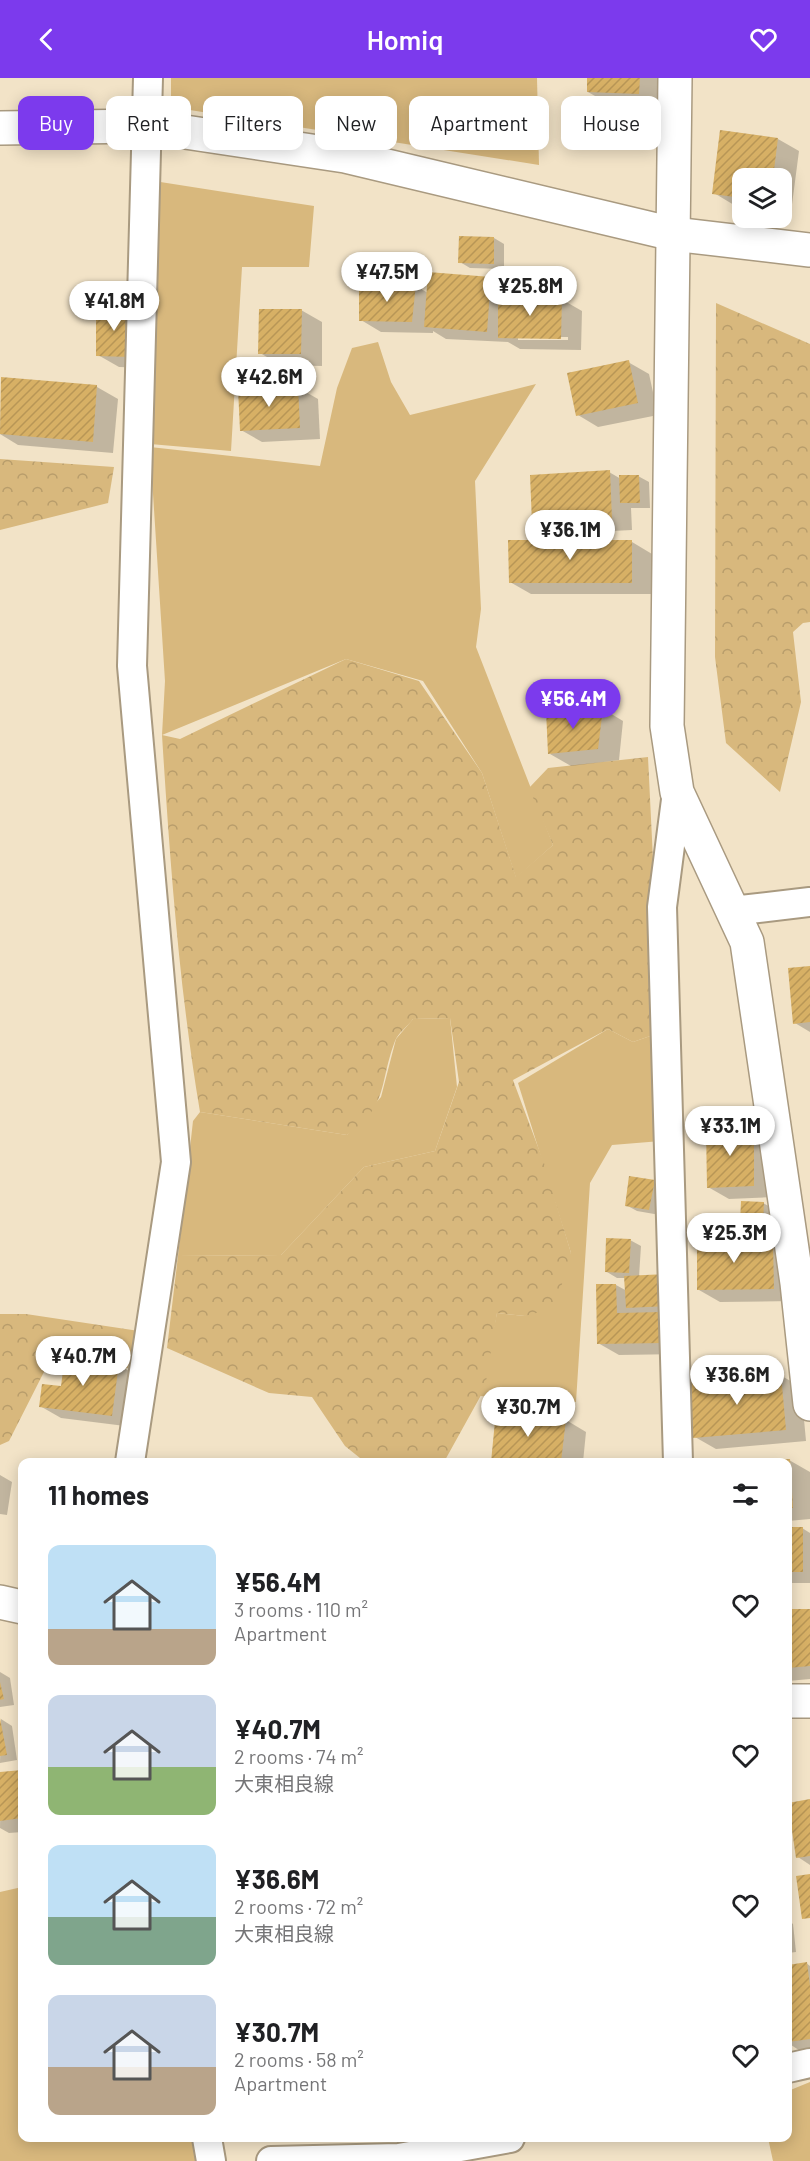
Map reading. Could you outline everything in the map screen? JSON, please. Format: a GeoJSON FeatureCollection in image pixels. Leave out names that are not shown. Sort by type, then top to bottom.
{"type":"FeatureCollection","features":[{"type":"Feature","properties":{"kind":"street"},"geometry":{"type":"LineString","coordinates":[[147,96],[148,78]]}},
{"type":"Feature","properties":{"kind":"street"},"geometry":{"type":"LineString","coordinates":[[675,78],[667,726],[677,792],[747,942],[797,1283],[810,1404]]}},
{"type":"Feature","properties":{"kind":"street"},"geometry":{"type":"LineString","coordinates":[[0,128],[106,127]]}},
{"type":"Feature","properties":{"kind":"street"},"geometry":{"type":"LineString","coordinates":[[191,133],[345,156],[674,234],[810,249]]}},
{"type":"Feature","properties":{"kind":"street"},"geometry":{"type":"LineString","coordinates":[[131,1458],[176,1162],[132,666],[144,150]]}},
{"type":"Feature","properties":{"kind":"street"},"geometry":{"type":"LineString","coordinates":[[677,792],[662,907],[678,1458]]}},
{"type":"Feature","properties":{"kind":"street"},"geometry":{"type":"LineString","coordinates":[[732,912],[810,902]]}},
{"type":"Feature","properties":{"kind":"street"},"geometry":{"type":"LineString","coordinates":[[0,1602],[18,1605]]}},
{"type":"Feature","properties":{"kind":"street"},"geometry":{"type":"LineString","coordinates":[[792,1701],[810,1701]]}},
{"type":"Feature","properties":{"kind":"street"},"geometry":{"type":"LineString","coordinates":[[792,2067],[810,2063]]}},
{"type":"Feature","properties":{"kind":"street"},"geometry":{"type":"LineString","coordinates":[[208,2142],[211,2161]]}},
{"type":"Feature","properties":{"kind":"street"},"geometry":{"type":"LineString","coordinates":[[272,2161],[399,2158],[488,2142]]}},
{"type":"Feature","properties":{"kind":"green space"},"geometry":{"type":"Polygon","coordinates":[[[171,78],[537,78],[537,96],[409,96],[409,145],[397,143],[397,96],[315,96],[315,130],[303,128],[303,96],[203,96],[203,112],[191,110],[191,96],[171,96],[171,78]]]}},
{"type":"Feature","properties":{"kind":"green space"},"geometry":{"type":"Polygon","coordinates":[[[444,150],[539,150],[539,165],[444,150]]]}},
{"type":"Feature","properties":{"kind":"green space"},"geometry":{"type":"Polygon","coordinates":[[[154,181],[314,206],[309,267],[242,267],[231,451],[150,444],[154,181]]]}},
{"type":"Feature","properties":{"kind":"green space"},"geometry":{"type":"Polygon","coordinates":[[[716,303],[810,344],[810,622],[803,623],[793,632],[801,702],[780,792],[726,743],[715,657],[716,303]]]}},
{"type":"Feature","properties":{"kind":"green space"},"geometry":{"type":"Polygon","coordinates":[[[378,342],[391,382],[410,415],[536,384],[475,481],[481,609],[476,647],[553,845],[516,878],[482,773],[423,681],[346,659],[162,735],[165,681],[150,447],[320,466],[337,388],[352,348],[378,342]]]}},
{"type":"Feature","properties":{"kind":"green space"},"geometry":{"type":"Polygon","coordinates":[[[0,459],[114,467],[108,503],[0,530],[0,459]]]}},
{"type":"Feature","properties":{"kind":"green space"},"geometry":{"type":"Polygon","coordinates":[[[346,659],[419,681],[482,773],[516,877],[553,845],[529,788],[548,768],[648,757],[658,962],[656,1034],[633,1042],[608,1029],[513,1080],[544,1163],[571,1253],[555,1308],[525,1316],[497,1313],[485,1388],[446,1458],[360,1458],[345,1446],[312,1397],[269,1393],[167,1348],[178,1256],[281,1255],[364,1167],[435,1151],[459,1082],[450,1018],[413,1019],[395,1041],[376,1104],[370,1114],[347,1135],[200,1112],[181,971],[162,735],[180,739],[346,659]]]}},
{"type":"Feature","properties":{"kind":"green space"},"geometry":{"type":"Polygon","coordinates":[[[450,1018],[457,1087],[435,1151],[364,1167],[281,1255],[178,1256],[193,1121],[200,1112],[347,1135],[381,1097],[396,1039],[413,1019],[450,1018]]]}},
{"type":"Feature","properties":{"kind":"green space"},"geometry":{"type":"Polygon","coordinates":[[[608,1029],[633,1042],[656,1034],[661,1141],[612,1145],[590,1183],[576,1402],[480,1396],[497,1313],[525,1316],[571,1253],[518,1083],[608,1029]]]}},
{"type":"Feature","properties":{"kind":"green space"},"geometry":{"type":"Polygon","coordinates":[[[0,1314],[26,1314],[139,1331],[128,1368],[47,1366],[9,1441],[0,1445],[0,1314]]]}},
{"type":"Feature","properties":{"kind":"green space"},"geometry":{"type":"Polygon","coordinates":[[[18,1888],[18,2142],[207,2142],[211,2161],[0,2161],[0,1892],[18,1888]]]}},
{"type":"Feature","properties":{"kind":"green space"},"geometry":{"type":"Polygon","coordinates":[[[810,2082],[810,2161],[773,2161],[769,2142],[792,2142],[792,2089],[810,2082]]]}},
{"type":"Feature","properties":{"kind":"building"},"geometry":{"type":"Polygon","coordinates":[[[587,78],[640,78],[639,94],[587,92],[587,78]]]}},
{"type":"Feature","properties":{"kind":"building"},"geometry":{"type":"Polygon","coordinates":[[[720,130],[778,138],[774,168],[732,168],[732,197],[712,194],[720,130]]]}},
{"type":"Feature","properties":{"kind":"building"},"geometry":{"type":"Polygon","coordinates":[[[459,236],[494,237],[494,264],[458,263],[459,236]]]}},
{"type":"Feature","properties":{"kind":"building"},"geometry":{"type":"Polygon","coordinates":[[[428,272],[491,277],[487,332],[424,327],[428,272]]]}},
{"type":"Feature","properties":{"kind":"building"},"geometry":{"type":"Polygon","coordinates":[[[416,284],[412,322],[359,321],[359,285],[416,284]]]}},
{"type":"Feature","properties":{"kind":"building"},"geometry":{"type":"Polygon","coordinates":[[[498,296],[562,297],[561,339],[498,338],[498,296]]]}},
{"type":"Feature","properties":{"kind":"building"},"geometry":{"type":"Polygon","coordinates":[[[131,307],[131,357],[96,356],[96,308],[131,307]]]}},
{"type":"Feature","properties":{"kind":"building"},"geometry":{"type":"Polygon","coordinates":[[[259,309],[302,309],[301,354],[258,354],[259,309]]]}},
{"type":"Feature","properties":{"kind":"building"},"geometry":{"type":"Polygon","coordinates":[[[629,360],[638,403],[576,416],[567,373],[629,360]]]}},
{"type":"Feature","properties":{"kind":"building"},"geometry":{"type":"Polygon","coordinates":[[[1,377],[97,385],[93,442],[0,434],[1,377]]]}},
{"type":"Feature","properties":{"kind":"building"},"geometry":{"type":"Polygon","coordinates":[[[298,385],[300,428],[240,431],[238,388],[298,385]]]}},
{"type":"Feature","properties":{"kind":"building"},"geometry":{"type":"Polygon","coordinates":[[[610,470],[612,519],[532,523],[530,475],[610,470]]]}},
{"type":"Feature","properties":{"kind":"building"},"geometry":{"type":"Polygon","coordinates":[[[619,475],[639,475],[640,503],[620,503],[619,475]]]}},
{"type":"Feature","properties":{"kind":"building"},"geometry":{"type":"Polygon","coordinates":[[[508,540],[632,540],[632,583],[509,583],[508,540]]]}},
{"type":"Feature","properties":{"kind":"building"},"geometry":{"type":"Polygon","coordinates":[[[603,708],[598,749],[548,754],[546,710],[603,708]]]}},
{"type":"Feature","properties":{"kind":"building"},"geometry":{"type":"Polygon","coordinates":[[[810,966],[810,1022],[793,1024],[788,968],[810,966]]]}},
{"type":"Feature","properties":{"kind":"building"},"geometry":{"type":"Polygon","coordinates":[[[706,1127],[754,1127],[754,1186],[707,1188],[706,1127]]]}},
{"type":"Feature","properties":{"kind":"building"},"geometry":{"type":"Polygon","coordinates":[[[629,1176],[655,1180],[649,1210],[625,1206],[629,1176]]]}},
{"type":"Feature","properties":{"kind":"building"},"geometry":{"type":"Polygon","coordinates":[[[741,1201],[764,1202],[763,1224],[740,1223],[741,1201]]]}},
{"type":"Feature","properties":{"kind":"building"},"geometry":{"type":"Polygon","coordinates":[[[697,1235],[736,1235],[736,1243],[773,1242],[774,1289],[697,1290],[697,1235]]]}},
{"type":"Feature","properties":{"kind":"building"},"geometry":{"type":"Polygon","coordinates":[[[606,1238],[631,1239],[629,1273],[605,1272],[606,1238]]]}},
{"type":"Feature","properties":{"kind":"building"},"geometry":{"type":"Polygon","coordinates":[[[667,1274],[669,1306],[626,1308],[624,1276],[667,1274]]]}},
{"type":"Feature","properties":{"kind":"building"},"geometry":{"type":"Polygon","coordinates":[[[596,1284],[616,1284],[617,1313],[662,1312],[663,1343],[597,1344],[596,1284]]]}},
{"type":"Feature","properties":{"kind":"building"},"geometry":{"type":"Polygon","coordinates":[[[65,1356],[119,1363],[112,1416],[39,1407],[42,1384],[61,1386],[65,1356]]]}},
{"type":"Feature","properties":{"kind":"building"},"geometry":{"type":"Polygon","coordinates":[[[781,1374],[786,1430],[693,1438],[688,1382],[781,1374]]]}},
{"type":"Feature","properties":{"kind":"building"},"geometry":{"type":"Polygon","coordinates":[[[496,1411],[566,1419],[561,1458],[491,1458],[496,1411]]]}},
{"type":"Feature","properties":{"kind":"building"},"geometry":{"type":"Polygon","coordinates":[[[792,1527],[803,1527],[803,1572],[792,1572],[792,1527]]]}},
{"type":"Feature","properties":{"kind":"building"},"geometry":{"type":"Polygon","coordinates":[[[792,1609],[810,1609],[810,1666],[792,1668],[792,1609]]]}},
{"type":"Feature","properties":{"kind":"building"},"geometry":{"type":"Polygon","coordinates":[[[0,1682],[4,1699],[0,1700],[0,1682]]]}},
{"type":"Feature","properties":{"kind":"building"},"geometry":{"type":"Polygon","coordinates":[[[0,1718],[7,1755],[0,1756],[0,1718]]]}},
{"type":"Feature","properties":{"kind":"building"},"geometry":{"type":"Polygon","coordinates":[[[18,1770],[18,1819],[0,1821],[0,1772],[18,1770]]]}},
{"type":"Feature","properties":{"kind":"building"},"geometry":{"type":"Polygon","coordinates":[[[810,1799],[810,1856],[796,1858],[792,1830],[792,1802],[810,1799]]]}},
{"type":"Feature","properties":{"kind":"building"},"geometry":{"type":"Polygon","coordinates":[[[810,1874],[810,1918],[802,1919],[796,1876],[810,1874]]]}},
{"type":"Feature","properties":{"kind":"building"},"geometry":{"type":"Polygon","coordinates":[[[807,1962],[810,1986],[810,2039],[792,2041],[792,1964],[807,1962]]]}}]}
